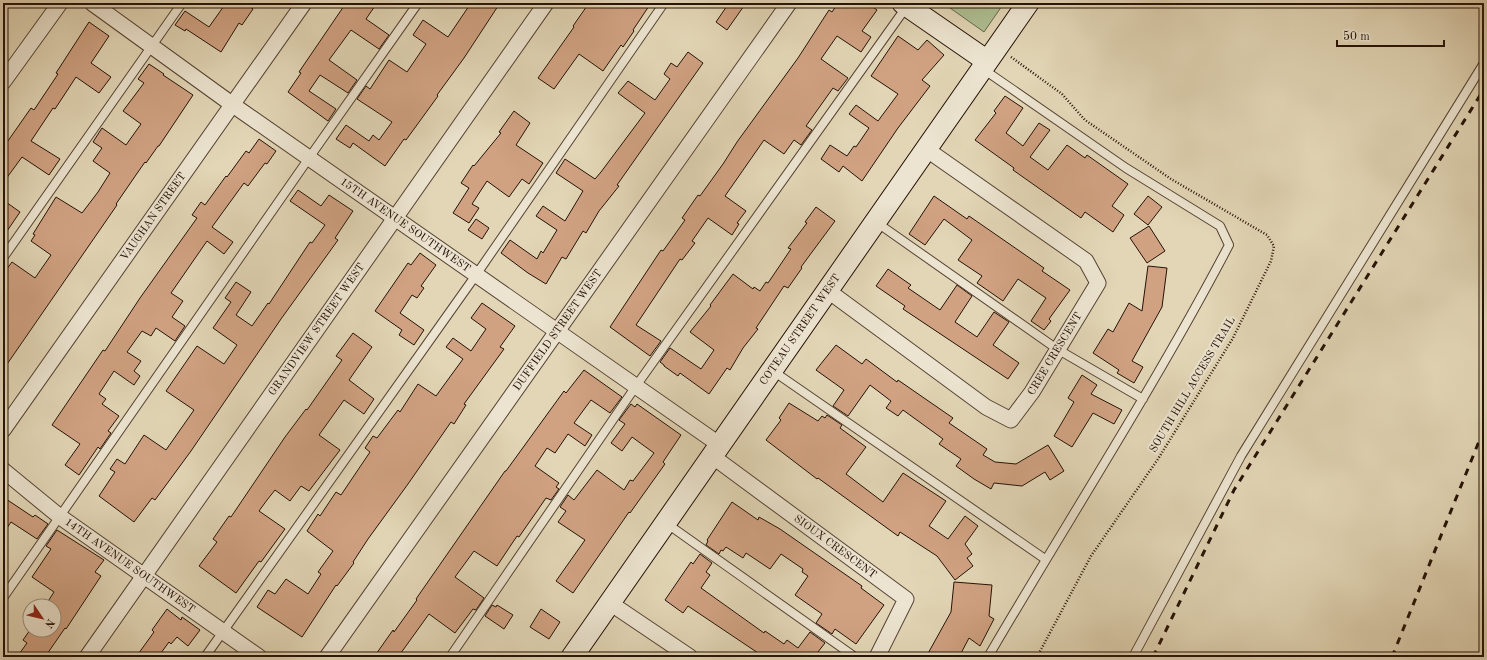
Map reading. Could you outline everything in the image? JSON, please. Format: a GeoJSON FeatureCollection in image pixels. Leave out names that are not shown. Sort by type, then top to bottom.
{"type":"FeatureCollection","features":[{"type":"Feature","properties":{"kind":"street"},"geometry":{"type":"LineString","coordinates":[[3,82],[60,3]]}},
{"type":"Feature","properties":{"kind":"street","name":"15TH AVENUE SOUTHWEST"},"geometry":{"type":"LineString","coordinates":[[92,3],[233,105],[636,386],[716,451]]}},
{"type":"Feature","properties":{"kind":"street","name":"VAUGHAN STREET"},"geometry":{"type":"LineString","coordinates":[[3,430],[304,3]]}},
{"type":"Feature","properties":{"kind":"street","name":"GRANDVIEW STREET WEST"},"geometry":{"type":"LineString","coordinates":[[87,657],[546,3]]}},
{"type":"Feature","properties":{"kind":"street","name":"DUFFIELD STREET WEST"},"geometry":{"type":"LineString","coordinates":[[327,657],[789,3]]}},
{"type":"Feature","properties":{"kind":"street","name":"COTEAU STREET WEST"},"geometry":{"type":"LineString","coordinates":[[572,657],[1028,3]]}},
{"type":"Feature","properties":{"kind":"street"},"geometry":{"type":"LineString","coordinates":[[905,4],[989,59]]}},
{"type":"Feature","properties":{"kind":"street","name":"CREE CRESCENT"},"geometry":{"type":"LineString","coordinates":[[827,290],[986,407],[1011,420],[1032,392],[1098,283],[1086,261],[926,149]]}},
{"type":"Feature","properties":{"kind":"street","name":"SIOUX CRESCENT"},"geometry":{"type":"LineString","coordinates":[[716,451],[906,599],[877,657]]}},
{"type":"Feature","properties":{"kind":"street","name":"14TH AVENUE SOUTHWEST"},"geometry":{"type":"LineString","coordinates":[[3,470],[59,516],[260,657]]}},
{"type":"Feature","properties":{"kind":"street"},"geometry":{"type":"LineString","coordinates":[[610,603],[690,657]]}},
{"type":"Feature","properties":{"kind":"lane"},"geometry":{"type":"LineString","coordinates":[[3,258],[182,3]]}},
{"type":"Feature","properties":{"kind":"lane"},"geometry":{"type":"LineString","coordinates":[[3,598],[418,3]]}},
{"type":"Feature","properties":{"kind":"lane"},"geometry":{"type":"LineString","coordinates":[[205,657],[476,275],[664,3]]}},
{"type":"Feature","properties":{"kind":"lane"},"geometry":{"type":"LineString","coordinates":[[450,657],[636,386],[905,4]]}},
{"type":"Feature","properties":{"kind":"lane"},"geometry":{"type":"LineString","coordinates":[[988,657],[1143,399],[1200,300],[1229,245],[1220,226],[1126,168],[989,59]]}},
{"type":"Feature","properties":{"kind":"lane"},"geometry":{"type":"LineString","coordinates":[[1132,657],[1241,456],[1484,62]]}},
{"type":"Feature","properties":{"kind":"lane"},"geometry":{"type":"LineString","coordinates":[[876,221],[1057,349],[1143,399]]}},
{"type":"Feature","properties":{"kind":"lane"},"geometry":{"type":"LineString","coordinates":[[772,370],[1045,560]]}},
{"type":"Feature","properties":{"kind":"lane"},"geometry":{"type":"LineString","coordinates":[[665,523],[855,657]]}},
{"type":"Feature","properties":{"kind":"path","name":"SOUTH HILL ACCESS TRAIL"},"geometry":{"type":"LineString","coordinates":[[989,59],[1062,94],[1085,120],[1171,179],[1267,235],[1274,246],[1271,261],[1233,338],[1158,459],[1090,556],[1037,657]]}},
{"type":"Feature","properties":{"kind":"green space"},"geometry":{"type":"Polygon","coordinates":[[[943,3],[1004,3],[984,32],[943,3]]]}},
{"type":"Feature","properties":{"kind":"building"},"geometry":{"type":"Polygon","coordinates":[[[226,3],[245,3],[253,9],[242,25],[239,23],[221,52],[186,29],[185,31],[175,25],[185,11],[209,27],[226,3]]]}},
{"type":"Feature","properties":{"kind":"building"},"geometry":{"type":"Polygon","coordinates":[[[346,3],[377,3],[366,19],[389,35],[379,49],[351,30],[329,60],[357,80],[348,93],[320,75],[309,91],[336,109],[328,121],[288,92],[301,73],[299,72],[346,3]]]}},
{"type":"Feature","properties":{"kind":"building"},"geometry":{"type":"Polygon","coordinates":[[[471,3],[500,3],[464,58],[437,95],[438,96],[385,166],[353,143],[350,148],[336,139],[346,125],[369,141],[373,135],[379,140],[392,122],[357,99],[366,86],[370,89],[389,60],[407,72],[426,44],[413,35],[423,20],[448,37],[471,3]]]}},
{"type":"Feature","properties":{"kind":"building"},"geometry":{"type":"Polygon","coordinates":[[[589,3],[651,3],[623,47],[621,45],[603,71],[579,54],[554,89],[538,78],[589,3]]]}},
{"type":"Feature","properties":{"kind":"building"},"geometry":{"type":"Polygon","coordinates":[[[729,3],[746,3],[727,30],[716,22],[729,3]]]}},
{"type":"Feature","properties":{"kind":"building"},"geometry":{"type":"Polygon","coordinates":[[[838,3],[867,3],[877,10],[862,31],[871,37],[861,52],[837,36],[821,59],[848,78],[838,91],[833,88],[806,126],[812,130],[801,145],[794,140],[784,154],[764,140],[725,196],[746,211],[737,223],[739,224],[732,235],[708,218],[692,241],[695,243],[682,260],[680,259],[636,325],[661,341],[650,356],[610,327],[661,250],[663,251],[685,220],[682,218],[698,195],[700,196],[723,164],[737,142],[798,58],[829,10],[832,12],[838,3]]]}},
{"type":"Feature","properties":{"kind":"building"},"geometry":{"type":"Polygon","coordinates":[[[89,22],[109,36],[91,63],[111,77],[99,93],[76,77],[55,109],[53,108],[31,141],[60,159],[49,175],[22,157],[3,183],[3,148],[31,108],[34,110],[58,74],[56,73],[89,22]]]}},
{"type":"Feature","properties":{"kind":"building"},"geometry":{"type":"Polygon","coordinates":[[[898,36],[918,50],[927,40],[944,55],[922,80],[930,86],[898,128],[862,181],[843,166],[839,172],[821,159],[830,145],[847,156],[854,146],[856,147],[869,128],[849,114],[856,105],[878,121],[898,94],[871,76],[898,36]]]}},
{"type":"Feature","properties":{"kind":"building"},"geometry":{"type":"Polygon","coordinates":[[[688,52],[703,63],[617,185],[619,186],[599,211],[586,233],[583,231],[566,259],[562,257],[546,284],[501,253],[510,240],[537,259],[541,251],[543,253],[557,230],[536,216],[543,206],[565,221],[583,191],[556,173],[565,159],[595,179],[645,113],[618,93],[628,81],[655,100],[670,79],[664,74],[671,63],[677,67],[688,52]]]}},
{"type":"Feature","properties":{"kind":"building"},"geometry":{"type":"Polygon","coordinates":[[[149,64],[193,95],[159,146],[138,172],[116,204],[117,205],[3,370],[3,274],[12,262],[35,278],[51,255],[31,241],[35,235],[33,234],[56,197],[82,213],[98,192],[110,173],[93,161],[102,148],[93,142],[102,128],[126,145],[141,124],[123,111],[144,83],[138,79],[149,64]]]}},
{"type":"Feature","properties":{"kind":"building"},"geometry":{"type":"Polygon","coordinates":[[[1005,96],[1023,108],[1006,133],[1023,146],[1039,123],[1050,130],[1030,157],[1048,170],[1067,145],[1085,158],[1087,155],[1128,184],[1112,206],[1124,215],[1113,232],[1085,212],[1081,218],[1013,170],[1014,168],[975,140],[996,113],[994,111],[1005,96]]]}},
{"type":"Feature","properties":{"kind":"building"},"geometry":{"type":"Polygon","coordinates":[[[514,111],[530,123],[516,145],[543,163],[529,184],[522,179],[509,197],[487,181],[472,204],[479,208],[469,223],[453,213],[469,188],[461,183],[473,165],[474,166],[501,133],[499,132],[514,111]]]}},
{"type":"Feature","properties":{"kind":"building"},"geometry":{"type":"Polygon","coordinates":[[[259,139],[276,151],[248,186],[244,183],[212,227],[233,242],[224,254],[207,241],[171,293],[183,301],[172,317],[185,326],[175,341],[156,328],[151,336],[142,331],[127,352],[141,361],[134,371],[140,376],[134,385],[114,371],[99,394],[106,399],[102,404],[119,416],[108,431],[111,433],[100,449],[98,447],[79,475],[65,465],[80,444],[52,425],[103,350],[105,351],[140,298],[197,218],[192,215],[201,202],[205,205],[246,151],[249,153],[259,139]]]}},
{"type":"Feature","properties":{"kind":"building"},"geometry":{"type":"Polygon","coordinates":[[[298,190],[321,206],[329,195],[353,211],[335,238],[338,240],[281,319],[191,451],[155,500],[152,498],[134,522],[99,496],[115,472],[110,469],[117,459],[125,464],[144,435],[166,450],[194,410],[166,391],[197,346],[224,364],[237,345],[213,328],[231,302],[225,298],[236,282],[251,292],[236,315],[252,326],[268,303],[269,304],[310,242],[312,243],[325,225],[290,201],[298,190]]]}},
{"type":"Feature","properties":{"kind":"building"},"geometry":{"type":"Polygon","coordinates":[[[934,196],[967,219],[969,216],[1044,268],[1042,271],[1070,290],[1049,319],[1051,321],[1044,330],[1031,321],[1046,298],[1018,279],[1003,301],[977,283],[982,276],[958,260],[972,240],[944,219],[925,245],[909,234],[934,196]]]}},
{"type":"Feature","properties":{"kind":"building"},"geometry":{"type":"Polygon","coordinates":[[[1148,196],[1162,207],[1148,225],[1134,214],[1148,196]]]}},
{"type":"Feature","properties":{"kind":"building"},"geometry":{"type":"Polygon","coordinates":[[[3,200],[20,212],[3,237],[3,200]]]}},
{"type":"Feature","properties":{"kind":"building"},"geometry":{"type":"Polygon","coordinates":[[[816,207],[835,221],[801,267],[802,268],[788,288],[784,286],[756,328],[758,329],[743,348],[730,370],[727,368],[709,394],[680,373],[678,376],[664,366],[660,362],[670,348],[701,369],[714,350],[690,332],[711,306],[710,305],[733,274],[753,289],[754,287],[760,291],[766,282],[768,283],[791,249],[788,248],[807,223],[805,222],[816,207]]]}},
{"type":"Feature","properties":{"kind":"building"},"geometry":{"type":"Polygon","coordinates":[[[476,219],[489,228],[482,239],[468,230],[476,219]]]}},
{"type":"Feature","properties":{"kind":"building"},"geometry":{"type":"Polygon","coordinates":[[[1149,226],[1165,251],[1147,263],[1130,238],[1149,226]]]}},
{"type":"Feature","properties":{"kind":"building"},"geometry":{"type":"Polygon","coordinates":[[[420,253],[436,265],[421,286],[424,288],[417,298],[412,295],[400,313],[424,330],[414,345],[399,335],[402,330],[375,311],[408,263],[411,265],[420,253]]]}},
{"type":"Feature","properties":{"kind":"building"},"geometry":{"type":"Polygon","coordinates":[[[1148,266],[1167,268],[1162,307],[1132,361],[1143,367],[1134,383],[1117,373],[1119,370],[1093,353],[1108,329],[1113,332],[1129,303],[1142,311],[1148,266]]]}},
{"type":"Feature","properties":{"kind":"building"},"geometry":{"type":"Polygon","coordinates":[[[888,269],[911,285],[908,288],[940,310],[957,285],[972,296],[955,322],[977,337],[994,312],[1009,322],[993,345],[1019,363],[1008,379],[903,309],[905,306],[876,286],[888,269]]]}},
{"type":"Feature","properties":{"kind":"building"},"geometry":{"type":"Polygon","coordinates":[[[482,303],[515,326],[500,347],[504,349],[464,404],[466,405],[454,424],[451,422],[368,539],[353,562],[354,563],[337,586],[336,585],[302,637],[257,607],[268,590],[275,594],[286,579],[308,594],[321,574],[318,572],[333,551],[307,531],[318,514],[320,516],[336,492],[341,495],[370,452],[365,448],[373,436],[377,438],[398,410],[400,412],[418,384],[436,396],[463,359],[446,347],[453,338],[471,351],[486,329],[471,318],[482,303]]]}},
{"type":"Feature","properties":{"kind":"building"},"geometry":{"type":"Polygon","coordinates":[[[353,333],[372,347],[349,380],[374,399],[364,414],[344,400],[319,435],[340,450],[309,491],[301,486],[290,501],[275,490],[259,511],[285,529],[236,593],[199,566],[217,542],[213,539],[229,516],[231,517],[285,437],[306,409],[307,410],[342,360],[336,356],[353,333]]]}},
{"type":"Feature","properties":{"kind":"building"},"geometry":{"type":"Polygon","coordinates":[[[836,345],[862,364],[866,359],[897,382],[898,380],[953,418],[949,423],[987,449],[983,455],[995,462],[1016,464],[1048,445],[1064,471],[1050,480],[1045,472],[1022,486],[994,483],[991,489],[956,466],[961,459],[939,444],[943,439],[903,410],[898,416],[886,408],[891,401],[870,385],[848,416],[833,406],[844,390],[816,370],[836,345]]]}},
{"type":"Feature","properties":{"kind":"building"},"geometry":{"type":"Polygon","coordinates":[[[584,370],[622,397],[610,413],[591,400],[574,423],[592,435],[585,446],[568,434],[555,453],[547,448],[535,466],[559,483],[556,487],[559,489],[551,500],[546,498],[519,537],[517,536],[497,566],[474,551],[455,577],[484,598],[476,610],[473,609],[455,633],[429,614],[398,657],[374,657],[417,600],[416,599],[505,471],[564,391],[566,393],[584,370]]]}},
{"type":"Feature","properties":{"kind":"building"},"geometry":{"type":"Polygon","coordinates":[[[1082,375],[1097,385],[1091,394],[1122,410],[1114,424],[1093,413],[1072,447],[1054,436],[1074,402],[1068,398],[1082,375]]]}},
{"type":"Feature","properties":{"kind":"building"},"geometry":{"type":"Polygon","coordinates":[[[789,403],[818,421],[822,416],[825,418],[827,415],[842,425],[840,428],[866,447],[846,474],[883,502],[903,473],[946,501],[929,526],[948,539],[965,516],[978,526],[965,544],[972,554],[967,558],[973,566],[955,580],[937,556],[900,532],[898,536],[818,478],[817,479],[766,440],[781,420],[779,418],[789,403]]]}},
{"type":"Feature","properties":{"kind":"building"},"geometry":{"type":"Polygon","coordinates":[[[631,404],[635,407],[637,404],[681,435],[663,462],[665,464],[630,513],[629,512],[573,593],[556,581],[585,540],[558,522],[566,511],[560,507],[568,495],[574,500],[597,470],[624,490],[630,480],[633,481],[654,453],[632,437],[622,451],[611,443],[625,424],[619,420],[631,404]]]}},
{"type":"Feature","properties":{"kind":"building"},"geometry":{"type":"Polygon","coordinates":[[[3,497],[33,517],[35,515],[48,524],[37,539],[11,522],[3,534],[3,497]]]}},
{"type":"Feature","properties":{"kind":"building"},"geometry":{"type":"Polygon","coordinates":[[[732,502],[758,520],[759,517],[780,529],[862,586],[861,588],[884,605],[856,644],[835,629],[832,634],[816,623],[822,614],[795,595],[808,576],[802,572],[803,569],[781,554],[770,569],[746,553],[743,558],[726,547],[723,551],[721,550],[719,554],[706,545],[707,540],[732,502]]]}},
{"type":"Feature","properties":{"kind":"building"},"geometry":{"type":"Polygon","coordinates":[[[57,530],[104,560],[95,572],[101,576],[66,629],[65,628],[62,632],[62,598],[50,598],[54,592],[32,577],[51,549],[46,546],[57,530]]]}},
{"type":"Feature","properties":{"kind":"building"},"geometry":{"type":"Polygon","coordinates":[[[700,554],[712,563],[706,572],[710,575],[701,588],[764,633],[765,631],[784,644],[787,640],[798,648],[810,632],[825,643],[814,657],[764,657],[688,606],[683,613],[665,600],[691,562],[693,564],[700,554]]]}},
{"type":"Feature","properties":{"kind":"building"},"geometry":{"type":"Polygon","coordinates":[[[954,582],[992,585],[989,616],[994,619],[980,646],[969,638],[959,657],[926,657],[951,612],[954,582]]]}},
{"type":"Feature","properties":{"kind":"building"},"geometry":{"type":"Polygon","coordinates":[[[492,605],[496,607],[497,605],[513,615],[504,629],[485,616],[492,605]]]}},
{"type":"Feature","properties":{"kind":"building"},"geometry":{"type":"Polygon","coordinates":[[[167,609],[181,620],[182,617],[200,630],[188,646],[177,637],[171,644],[169,642],[158,657],[136,657],[154,632],[152,630],[167,609]]]}},
{"type":"Feature","properties":{"kind":"building"},"geometry":{"type":"Polygon","coordinates":[[[541,609],[560,622],[549,639],[530,627],[541,609]]]}},
{"type":"Feature","properties":{"kind":"building"},"geometry":{"type":"Polygon","coordinates":[[[24,638],[58,638],[45,657],[17,657],[27,643],[23,640],[24,638]]]}},
{"type":"Feature","properties":{"kind":"railway"},"geometry":{"type":"LineString","coordinates":[[1153,657],[1234,490],[1484,89]]}},
{"type":"Feature","properties":{"kind":"railway"},"geometry":{"type":"LineString","coordinates":[[1392,657],[1484,429]]}}]}
